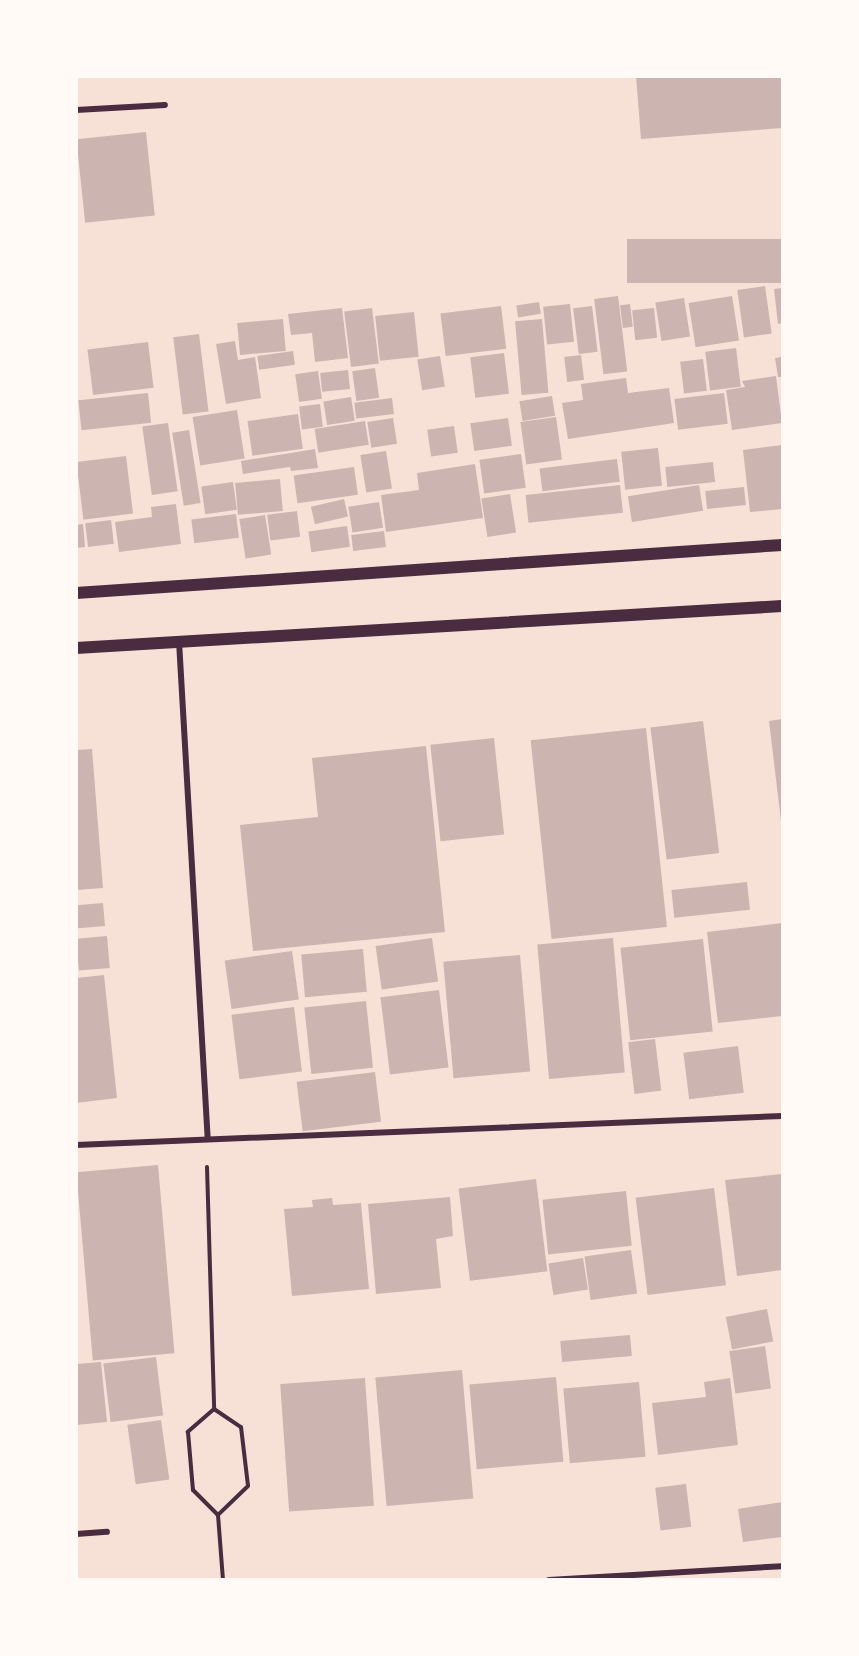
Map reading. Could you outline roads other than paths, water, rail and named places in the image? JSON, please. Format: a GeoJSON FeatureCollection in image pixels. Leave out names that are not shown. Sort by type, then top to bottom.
{"type":"FeatureCollection","features":[{"type":"Feature","properties":{"kind":"main road"},"geometry":{"type":"LineString","coordinates":[[76,593],[783,545]]}},
{"type":"Feature","properties":{"kind":"main road"},"geometry":{"type":"LineString","coordinates":[[76,648],[179,640],[783,606]]}},
{"type":"Feature","properties":{"kind":"street"},"geometry":{"type":"LineString","coordinates":[[76,110],[165,105]]}},
{"type":"Feature","properties":{"kind":"street"},"geometry":{"type":"LineString","coordinates":[[179,640],[208,1139]]}},
{"type":"Feature","properties":{"kind":"street"},"geometry":{"type":"LineString","coordinates":[[76,1145],[783,1116]]}},
{"type":"Feature","properties":{"kind":"street"},"geometry":{"type":"LineString","coordinates":[[76,1533],[107,1532]]}},
{"type":"Feature","properties":{"kind":"street"},"geometry":{"type":"LineString","coordinates":[[549,1580],[783,1566]]}}]}
